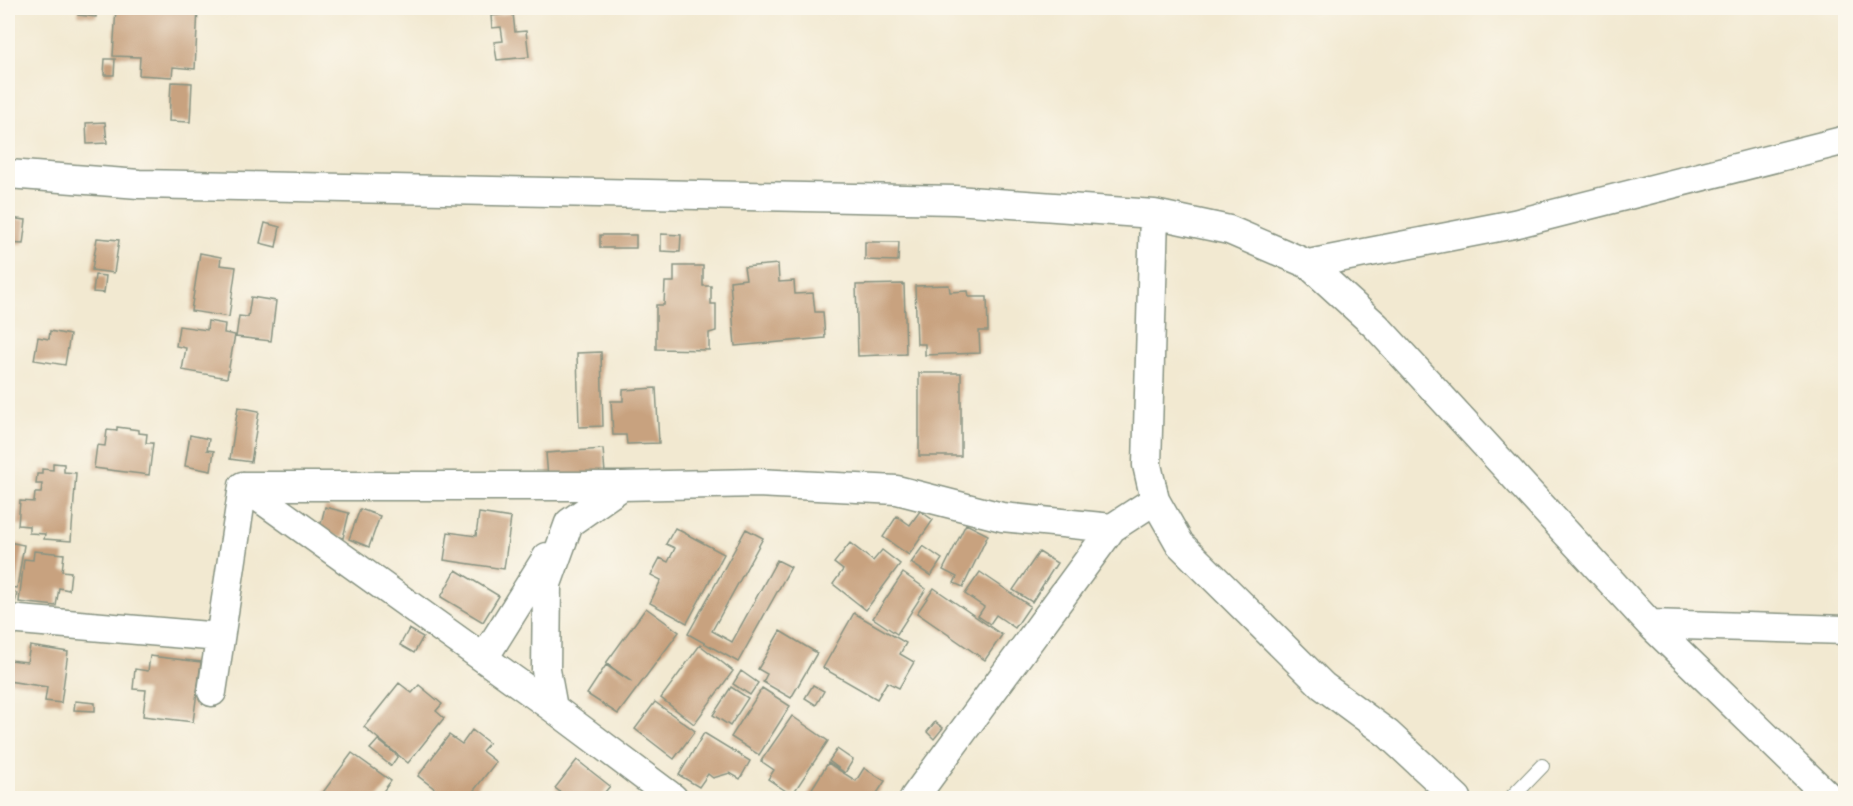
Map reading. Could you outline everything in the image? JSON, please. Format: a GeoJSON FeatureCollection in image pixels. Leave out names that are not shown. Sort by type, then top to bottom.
{"type":"FeatureCollection","features":[{"type":"Feature","properties":{"kind":"street"},"geometry":{"type":"LineString","coordinates":[[1308,264],[1514,224],[1845,140]]}},
{"type":"Feature","properties":{"kind":"street"},"geometry":{"type":"LineString","coordinates":[[8,174],[139,184],[955,200],[1154,214],[1229,230],[1308,264],[1376,326],[1650,624],[1830,798]]}},
{"type":"Feature","properties":{"kind":"street"},"geometry":{"type":"LineString","coordinates":[[1154,214],[1148,465],[1155,500],[1180,544],[1323,686],[1388,734],[1456,798]]}},
{"type":"Feature","properties":{"kind":"street"},"geometry":{"type":"LineString","coordinates":[[243,486],[622,486],[757,483],[897,490],[1002,517],[1112,528]]}},
{"type":"Feature","properties":{"kind":"street"},"geometry":{"type":"LineString","coordinates":[[212,692],[243,486]]}},
{"type":"Feature","properties":{"kind":"street"},"geometry":{"type":"LineString","coordinates":[[243,486],[553,708],[673,798]]}},
{"type":"Feature","properties":{"kind":"street"},"geometry":{"type":"LineString","coordinates":[[484,658],[569,523],[622,486]]}},
{"type":"Feature","properties":{"kind":"street"},"geometry":{"type":"LineString","coordinates":[[914,798],[1112,528],[1155,500]]}},
{"type":"Feature","properties":{"kind":"street"},"geometry":{"type":"LineString","coordinates":[[553,708],[546,670],[547,584],[569,523]]}},
{"type":"Feature","properties":{"kind":"street"},"geometry":{"type":"LineString","coordinates":[[8,619],[220,637]]}},
{"type":"Feature","properties":{"kind":"street"},"geometry":{"type":"LineString","coordinates":[[1650,624],[1845,630]]}},
{"type":"Feature","properties":{"kind":"lane"},"geometry":{"type":"LineString","coordinates":[[1511,798],[1542,766]]}},
{"type":"Feature","properties":{"kind":"building"},"geometry":{"type":"Polygon","coordinates":[[[79,8],[97,8],[96,17],[78,15],[79,8]]]}},
{"type":"Feature","properties":{"kind":"building"},"geometry":{"type":"Polygon","coordinates":[[[116,8],[198,8],[195,69],[173,67],[172,77],[139,75],[140,57],[113,56],[116,8]]]}},
{"type":"Feature","properties":{"kind":"building"},"geometry":{"type":"Polygon","coordinates":[[[513,13],[515,32],[526,31],[529,57],[497,60],[494,42],[503,41],[501,27],[492,28],[491,16],[513,13]]]}},
{"type":"Feature","properties":{"kind":"building"},"geometry":{"type":"Polygon","coordinates":[[[105,59],[115,59],[114,75],[104,75],[105,59]]]}},
{"type":"Feature","properties":{"kind":"building"},"geometry":{"type":"Polygon","coordinates":[[[171,82],[192,83],[190,122],[169,121],[171,82]]]}},
{"type":"Feature","properties":{"kind":"building"},"geometry":{"type":"Polygon","coordinates":[[[105,122],[107,143],[87,144],[86,123],[105,122]]]}},
{"type":"Feature","properties":{"kind":"building"},"geometry":{"type":"Polygon","coordinates":[[[8,218],[26,220],[23,244],[8,243],[8,218]]]}},
{"type":"Feature","properties":{"kind":"building"},"geometry":{"type":"Polygon","coordinates":[[[265,223],[280,227],[276,247],[260,243],[265,223]]]}},
{"type":"Feature","properties":{"kind":"building"},"geometry":{"type":"Polygon","coordinates":[[[661,234],[681,235],[680,252],[661,251],[661,234]]]}},
{"type":"Feature","properties":{"kind":"building"},"geometry":{"type":"Polygon","coordinates":[[[600,235],[636,235],[636,248],[600,248],[600,235]]]}},
{"type":"Feature","properties":{"kind":"building"},"geometry":{"type":"Polygon","coordinates":[[[97,238],[119,240],[114,273],[92,270],[97,238]]]}},
{"type":"Feature","properties":{"kind":"building"},"geometry":{"type":"Polygon","coordinates":[[[865,242],[899,242],[898,261],[865,260],[865,242]]]}},
{"type":"Feature","properties":{"kind":"building"},"geometry":{"type":"Polygon","coordinates":[[[200,253],[221,257],[220,265],[236,267],[229,317],[191,311],[200,253]]]}},
{"type":"Feature","properties":{"kind":"building"},"geometry":{"type":"Polygon","coordinates":[[[778,264],[779,282],[794,281],[795,294],[813,293],[815,312],[823,312],[825,338],[735,346],[730,281],[746,279],[744,267],[778,264]]]}},
{"type":"Feature","properties":{"kind":"building"},"geometry":{"type":"Polygon","coordinates":[[[674,266],[703,266],[703,286],[711,286],[711,304],[716,304],[716,331],[709,333],[709,350],[656,349],[656,305],[664,305],[665,282],[674,282],[674,266]]]}},
{"type":"Feature","properties":{"kind":"building"},"geometry":{"type":"Polygon","coordinates":[[[95,275],[106,276],[104,293],[93,292],[95,275]]]}},
{"type":"Feature","properties":{"kind":"building"},"geometry":{"type":"Polygon","coordinates":[[[904,284],[906,354],[858,356],[856,285],[904,284]]]}},
{"type":"Feature","properties":{"kind":"building"},"geometry":{"type":"Polygon","coordinates":[[[949,285],[950,292],[968,291],[969,297],[987,297],[988,331],[979,331],[980,353],[925,355],[925,344],[917,344],[915,286],[949,285]]]}},
{"type":"Feature","properties":{"kind":"building"},"geometry":{"type":"Polygon","coordinates":[[[251,297],[276,301],[271,341],[236,337],[239,316],[248,317],[251,297]]]}},
{"type":"Feature","properties":{"kind":"building"},"geometry":{"type":"Polygon","coordinates":[[[208,321],[225,324],[224,333],[235,335],[227,378],[182,370],[186,348],[176,346],[179,326],[207,330],[208,321]]]}},
{"type":"Feature","properties":{"kind":"building"},"geometry":{"type":"Polygon","coordinates":[[[50,331],[70,335],[65,365],[34,360],[38,337],[49,339],[50,331]]]}},
{"type":"Feature","properties":{"kind":"building"},"geometry":{"type":"Polygon","coordinates":[[[601,352],[603,426],[579,427],[577,353],[601,352]]]}},
{"type":"Feature","properties":{"kind":"building"},"geometry":{"type":"Polygon","coordinates":[[[919,373],[961,373],[961,456],[919,456],[919,373]]]}},
{"type":"Feature","properties":{"kind":"building"},"geometry":{"type":"Polygon","coordinates":[[[656,388],[659,443],[627,444],[626,435],[613,435],[611,401],[623,401],[623,390],[656,388]]]}},
{"type":"Feature","properties":{"kind":"building"},"geometry":{"type":"Polygon","coordinates":[[[238,407],[259,411],[251,462],[230,459],[238,407]]]}},
{"type":"Feature","properties":{"kind":"building"},"geometry":{"type":"Polygon","coordinates":[[[117,427],[139,430],[139,433],[147,434],[146,443],[153,443],[149,475],[94,468],[97,445],[105,446],[107,430],[117,431],[117,427]]]}},
{"type":"Feature","properties":{"kind":"building"},"geometry":{"type":"Polygon","coordinates":[[[190,435],[209,439],[207,450],[214,451],[211,471],[185,466],[190,435]]]}},
{"type":"Feature","properties":{"kind":"building"},"geometry":{"type":"Polygon","coordinates":[[[603,449],[605,473],[548,478],[546,453],[603,449]]]}},
{"type":"Feature","properties":{"kind":"building"},"geometry":{"type":"Polygon","coordinates":[[[53,463],[64,464],[64,472],[76,473],[71,541],[44,539],[45,534],[29,533],[29,526],[18,525],[20,501],[34,502],[35,493],[41,493],[42,484],[36,484],[37,474],[42,474],[42,469],[53,470],[53,463]]]}},
{"type":"Feature","properties":{"kind":"building"},"geometry":{"type":"Polygon","coordinates":[[[325,507],[349,513],[343,538],[319,532],[325,507]]]}},
{"type":"Feature","properties":{"kind":"building"},"geometry":{"type":"Polygon","coordinates":[[[360,509],[380,516],[369,547],[349,539],[360,509]]]}},
{"type":"Feature","properties":{"kind":"building"},"geometry":{"type":"Polygon","coordinates":[[[920,511],[933,520],[909,555],[883,537],[897,516],[910,525],[920,511]]]}},
{"type":"Feature","properties":{"kind":"building"},"geometry":{"type":"Polygon","coordinates":[[[479,513],[511,518],[504,569],[444,560],[448,532],[476,536],[479,513]]]}},
{"type":"Feature","properties":{"kind":"building"},"geometry":{"type":"Polygon","coordinates":[[[966,524],[988,535],[963,587],[954,583],[957,577],[943,570],[966,524]]]}},
{"type":"Feature","properties":{"kind":"building"},"geometry":{"type":"Polygon","coordinates":[[[675,528],[724,554],[687,623],[650,603],[661,580],[651,575],[660,558],[668,562],[675,548],[666,544],[675,528]]]}},
{"type":"Feature","properties":{"kind":"building"},"geometry":{"type":"Polygon","coordinates":[[[746,529],[763,538],[712,631],[732,642],[777,560],[791,567],[738,662],[688,634],[746,529]]]}},
{"type":"Feature","properties":{"kind":"building"},"geometry":{"type":"Polygon","coordinates":[[[8,542],[24,545],[17,588],[8,587],[8,542]]]}},
{"type":"Feature","properties":{"kind":"building"},"geometry":{"type":"Polygon","coordinates":[[[850,543],[873,561],[882,550],[900,564],[866,610],[833,584],[843,570],[834,563],[850,543]]]}},
{"type":"Feature","properties":{"kind":"building"},"geometry":{"type":"Polygon","coordinates":[[[923,546],[942,559],[931,576],[911,563],[923,546]]]}},
{"type":"Feature","properties":{"kind":"building"},"geometry":{"type":"Polygon","coordinates":[[[34,551],[64,554],[62,571],[71,572],[69,590],[59,588],[56,606],[19,602],[24,559],[33,560],[34,551]]]}},
{"type":"Feature","properties":{"kind":"building"},"geometry":{"type":"Polygon","coordinates":[[[1039,552],[1057,563],[1032,602],[1013,590],[1039,552]]]}},
{"type":"Feature","properties":{"kind":"building"},"geometry":{"type":"Polygon","coordinates":[[[456,570],[499,596],[483,622],[441,597],[456,570]]]}},
{"type":"Feature","properties":{"kind":"building"},"geometry":{"type":"Polygon","coordinates":[[[980,572],[1030,606],[1015,628],[996,615],[990,624],[978,616],[984,607],[965,594],[980,572]]]}},
{"type":"Feature","properties":{"kind":"building"},"geometry":{"type":"Polygon","coordinates":[[[903,573],[926,589],[897,634],[873,618],[903,573]]]}},
{"type":"Feature","properties":{"kind":"building"},"geometry":{"type":"Polygon","coordinates":[[[934,588],[1002,635],[985,660],[917,613],[934,588]]]}},
{"type":"Feature","properties":{"kind":"building"},"geometry":{"type":"Polygon","coordinates":[[[8,590],[17,593],[15,603],[8,602],[8,590]]]}},
{"type":"Feature","properties":{"kind":"building"},"geometry":{"type":"Polygon","coordinates":[[[646,608],[679,632],[618,714],[587,694],[606,665],[632,682],[606,663],[646,608]]]}},
{"type":"Feature","properties":{"kind":"building"},"geometry":{"type":"Polygon","coordinates":[[[854,613],[906,643],[900,654],[914,662],[899,688],[887,682],[877,699],[823,668],[854,613]]]}},
{"type":"Feature","properties":{"kind":"building"},"geometry":{"type":"Polygon","coordinates":[[[409,629],[423,637],[414,653],[400,645],[409,629]]]}},
{"type":"Feature","properties":{"kind":"building"},"geometry":{"type":"Polygon","coordinates":[[[780,631],[817,653],[791,698],[763,682],[767,674],[758,669],[780,631]]]}},
{"type":"Feature","properties":{"kind":"building"},"geometry":{"type":"Polygon","coordinates":[[[700,645],[733,671],[694,724],[661,698],[700,645]]]}},
{"type":"Feature","properties":{"kind":"building"},"geometry":{"type":"Polygon","coordinates":[[[30,646],[68,652],[61,703],[45,701],[47,687],[8,681],[10,660],[27,662],[30,646]]]}},
{"type":"Feature","properties":{"kind":"building"},"geometry":{"type":"Polygon","coordinates":[[[150,656],[201,662],[193,722],[143,716],[146,690],[133,689],[135,669],[148,671],[150,656]]]}},
{"type":"Feature","properties":{"kind":"building"},"geometry":{"type":"Polygon","coordinates":[[[741,671],[758,683],[750,695],[733,684],[741,671]]]}},
{"type":"Feature","properties":{"kind":"building"},"geometry":{"type":"Polygon","coordinates":[[[399,683],[412,693],[419,685],[442,704],[436,711],[444,718],[408,763],[364,727],[399,683]]]}},
{"type":"Feature","properties":{"kind":"building"},"geometry":{"type":"Polygon","coordinates":[[[813,685],[824,691],[816,705],[805,698],[813,685]]]}},
{"type":"Feature","properties":{"kind":"building"},"geometry":{"type":"Polygon","coordinates":[[[731,687],[748,698],[730,726],[713,715],[731,687]]]}},
{"type":"Feature","properties":{"kind":"building"},"geometry":{"type":"Polygon","coordinates":[[[762,688],[790,706],[759,755],[731,737],[762,688]]]}},
{"type":"Feature","properties":{"kind":"building"},"geometry":{"type":"Polygon","coordinates":[[[75,701],[95,703],[95,711],[74,710],[75,701]]]}},
{"type":"Feature","properties":{"kind":"building"},"geometry":{"type":"Polygon","coordinates":[[[655,702],[695,731],[674,759],[635,729],[655,702]]]}},
{"type":"Feature","properties":{"kind":"building"},"geometry":{"type":"Polygon","coordinates":[[[792,716],[828,741],[792,795],[768,779],[774,770],[761,761],[792,716]]]}},
{"type":"Feature","properties":{"kind":"building"},"geometry":{"type":"Polygon","coordinates":[[[935,722],[943,728],[934,739],[927,732],[935,722]]]}},
{"type":"Feature","properties":{"kind":"building"},"geometry":{"type":"Polygon","coordinates":[[[472,730],[489,743],[482,751],[496,762],[468,798],[447,798],[418,776],[449,735],[462,744],[472,730]]]}},
{"type":"Feature","properties":{"kind":"building"},"geometry":{"type":"Polygon","coordinates":[[[704,733],[750,761],[740,779],[730,773],[713,778],[708,774],[699,787],[679,775],[704,733]]]}},
{"type":"Feature","properties":{"kind":"building"},"geometry":{"type":"Polygon","coordinates":[[[378,740],[398,756],[391,766],[370,749],[378,740]]]}},
{"type":"Feature","properties":{"kind":"building"},"geometry":{"type":"Polygon","coordinates":[[[837,749],[853,760],[845,773],[829,761],[837,749]]]}},
{"type":"Feature","properties":{"kind":"building"},"geometry":{"type":"Polygon","coordinates":[[[352,753],[391,781],[378,798],[325,798],[321,795],[352,753]]]}},
{"type":"Feature","properties":{"kind":"building"},"geometry":{"type":"Polygon","coordinates":[[[577,760],[610,786],[600,798],[568,798],[555,788],[577,760]]]}},
{"type":"Feature","properties":{"kind":"building"},"geometry":{"type":"Polygon","coordinates":[[[828,763],[856,781],[864,768],[885,781],[874,798],[806,798],[828,763]]]}}]}
